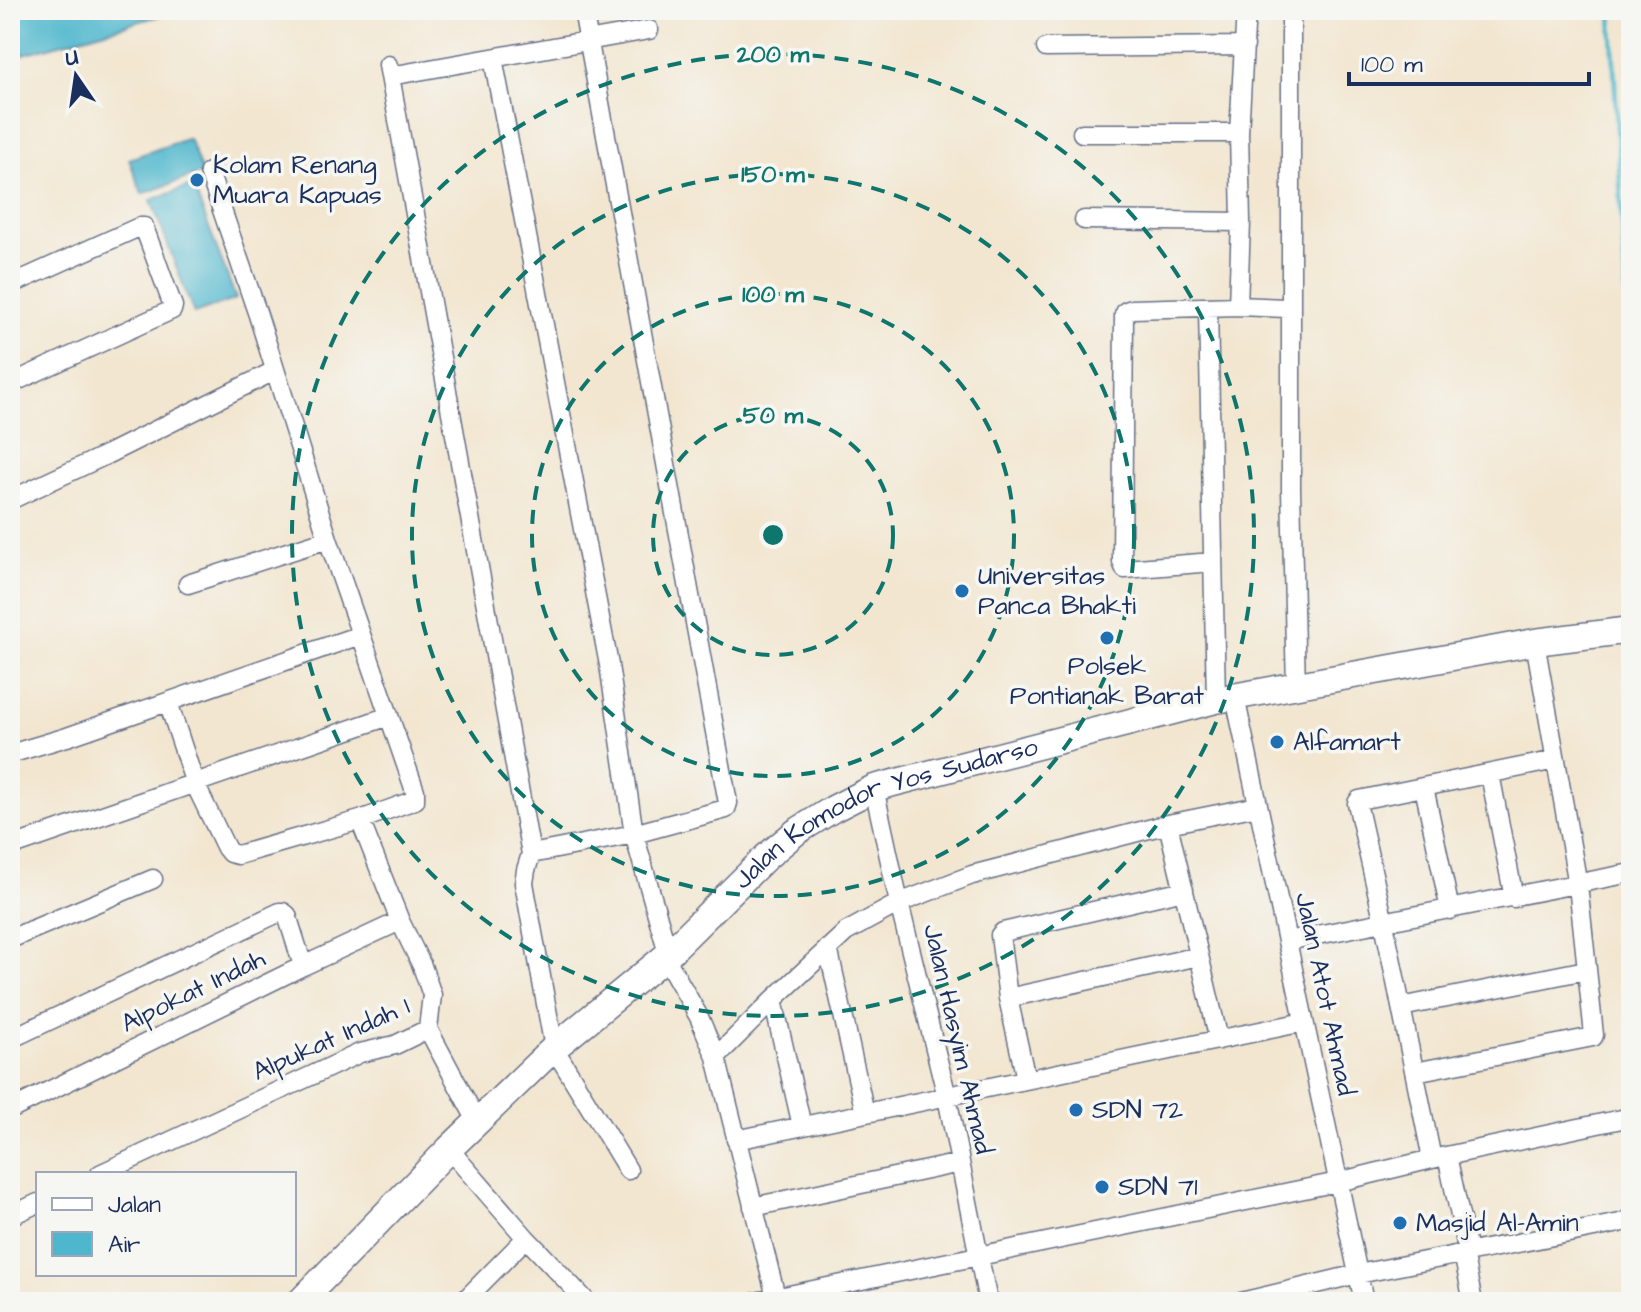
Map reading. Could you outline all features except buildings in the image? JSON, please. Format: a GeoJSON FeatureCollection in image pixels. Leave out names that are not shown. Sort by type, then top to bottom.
{"type":"FeatureCollection","features":[{"type":"Feature","properties":{"kind":"street"},"geometry":{"type":"LineString","coordinates":[[531,854],[634,834],[726,809],[728,803],[583,10]]}},
{"type":"Feature","properties":{"kind":"street"},"geometry":{"type":"LineString","coordinates":[[1238,306],[1241,222],[1239,133],[1246,10]]}},
{"type":"Feature","properties":{"kind":"street"},"geometry":{"type":"LineString","coordinates":[[1291,10],[1291,489],[1296,687]]}},
{"type":"Feature","properties":{"kind":"street"},"geometry":{"type":"LineString","coordinates":[[628,1170],[554,1048],[524,883],[531,854],[389,71],[493,58],[649,30]]}},
{"type":"Feature","properties":{"kind":"street"},"geometry":{"type":"LineString","coordinates":[[1046,48],[1245,46]]}},
{"type":"Feature","properties":{"kind":"street"},"geometry":{"type":"LineString","coordinates":[[493,58],[609,665],[634,834],[666,955],[716,1057],[776,1297]]}},
{"type":"Feature","properties":{"kind":"street"},"geometry":{"type":"LineString","coordinates":[[1082,133],[1239,133]]}},
{"type":"Feature","properties":{"kind":"street"},"geometry":{"type":"LineString","coordinates":[[168,702],[195,784],[230,853],[238,855],[360,820],[415,800],[209,172]]}},
{"type":"Feature","properties":{"kind":"street"},"geometry":{"type":"LineString","coordinates":[[1084,220],[1241,222]]}},
{"type":"Feature","properties":{"kind":"street"},"geometry":{"type":"LineString","coordinates":[[10,285],[144,227],[173,306],[172,310],[10,384]]}},
{"type":"Feature","properties":{"kind":"street"},"geometry":{"type":"LineString","coordinates":[[1213,562],[1125,569],[1122,562],[1124,315],[1132,309],[1238,306],[1287,308],[1291,313]]}},
{"type":"Feature","properties":{"kind":"street","name":"Jalan Atot Ahmad"},"geometry":{"type":"LineString","coordinates":[[1208,308],[1213,562],[1225,699],[1258,806],[1364,1302]]}},
{"type":"Feature","properties":{"kind":"street"},"geometry":{"type":"LineString","coordinates":[[10,500],[274,371]]}},
{"type":"Feature","properties":{"kind":"street"},"geometry":{"type":"LineString","coordinates":[[188,584],[328,539]]}},
{"type":"Feature","properties":{"kind":"street","name":"Jalan Komodor Yos Sudarso"},"geometry":{"type":"LineString","coordinates":[[300,1302],[449,1149],[554,1048],[666,955],[766,857],[796,832],[874,788],[1225,699],[1535,642],[1631,630]]}},
{"type":"Feature","properties":{"kind":"street"},"geometry":{"type":"LineString","coordinates":[[10,754],[360,635]]}},
{"type":"Feature","properties":{"kind":"street"},"geometry":{"type":"LineString","coordinates":[[1415,1072],[1593,1037],[1578,885],[1535,642]]}},
{"type":"Feature","properties":{"kind":"street"},"geometry":{"type":"LineString","coordinates":[[10,847],[389,716]]}},
{"type":"Feature","properties":{"kind":"street"},"geometry":{"type":"LineString","coordinates":[[1473,1302],[1466,1252],[1415,1072],[1357,803],[1359,800],[1556,760]]}},
{"type":"Feature","properties":{"kind":"street"},"geometry":{"type":"LineString","coordinates":[[1490,774],[1514,898]]}},
{"type":"Feature","properties":{"kind":"street"},"geometry":{"type":"LineString","coordinates":[[1424,787],[1450,910]]}},
{"type":"Feature","properties":{"kind":"street","name":"Jalan Hasyim Ahmad"},"geometry":{"type":"LineString","coordinates":[[874,788],[947,1097],[988,1302]]}},
{"type":"Feature","properties":{"kind":"street"},"geometry":{"type":"LineString","coordinates":[[716,1057],[846,932],[899,903],[972,875],[1168,824],[1258,806]]}},
{"type":"Feature","properties":{"kind":"street","name":"Alpukat Indah 1"},"geometry":{"type":"LineString","coordinates":[[104,1172],[360,1053],[395,1045],[428,1029],[432,995],[360,820]]}},
{"type":"Feature","properties":{"kind":"street"},"geometry":{"type":"LineString","coordinates":[[1168,824],[1219,1040]]}},
{"type":"Feature","properties":{"kind":"street"},"geometry":{"type":"LineString","coordinates":[[1287,941],[1631,873]]}},
{"type":"Feature","properties":{"kind":"street"},"geometry":{"type":"LineString","coordinates":[[10,939],[153,879]]}},
{"type":"Feature","properties":{"kind":"street"},"geometry":{"type":"LineString","coordinates":[[1026,1079],[1008,998],[1000,935],[1184,890]]}},
{"type":"Feature","properties":{"kind":"street"},"geometry":{"type":"LineString","coordinates":[[10,1039],[280,912],[287,915],[303,966]]}},
{"type":"Feature","properties":{"kind":"street","name":"Alpokat Indah"},"geometry":{"type":"LineString","coordinates":[[10,1110],[400,921]]}},
{"type":"Feature","properties":{"kind":"street"},"geometry":{"type":"LineString","coordinates":[[828,948],[865,1113]]}},
{"type":"Feature","properties":{"kind":"street"},"geometry":{"type":"LineString","coordinates":[[1008,998],[1199,956]]}},
{"type":"Feature","properties":{"kind":"street"},"geometry":{"type":"LineString","coordinates":[[1401,1007],[1586,970]]}},
{"type":"Feature","properties":{"kind":"street"},"geometry":{"type":"LineString","coordinates":[[773,1000],[802,1126]]}},
{"type":"Feature","properties":{"kind":"street"},"geometry":{"type":"LineString","coordinates":[[736,1140],[1304,1022]]}},
{"type":"Feature","properties":{"kind":"street"},"geometry":{"type":"LineString","coordinates":[[428,1029],[478,1123]]}},
{"type":"Feature","properties":{"kind":"street"},"geometry":{"type":"LineString","coordinates":[[755,1302],[1338,1182],[1631,1117]]}},
{"type":"Feature","properties":{"kind":"street"},"geometry":{"type":"LineString","coordinates":[[449,1149],[526,1238],[587,1302]]}},
{"type":"Feature","properties":{"kind":"street"},"geometry":{"type":"LineString","coordinates":[[753,1207],[960,1163]]}},
{"type":"Feature","properties":{"kind":"street"},"geometry":{"type":"LineString","coordinates":[[10,1216],[36,1204]]}},
{"type":"Feature","properties":{"kind":"street"},"geometry":{"type":"LineString","coordinates":[[1241,1302],[1263,1300],[1358,1274],[1631,1219]]}},
{"type":"Feature","properties":{"kind":"street"},"geometry":{"type":"LineString","coordinates":[[463,1302],[526,1238]]}},
{"type":"Feature","properties":{"kind":"water"},"geometry":{"type":"Polygon","coordinates":[[[10,10],[180,10],[10,58],[10,10]]]}},
{"type":"Feature","properties":{"kind":"water"},"geometry":{"type":"Polygon","coordinates":[[[189,138],[202,173],[142,194],[129,159],[189,138]]]}},
{"type":"Feature","properties":{"kind":"water"},"geometry":{"type":"Polygon","coordinates":[[[193,185],[236,299],[194,314],[151,200],[193,185]]]}},
{"type":"Feature","properties":{"kind":"waterway"},"geometry":{"type":"LineString","coordinates":[[1611,10],[1631,385]]}},
{"type":"Feature","properties":{"kind":"place","name":"Kolam Renang Muara Kapuas"},"geometry":{"type":"Point","coordinates":[197,180]}},
{"type":"Feature","properties":{"kind":"place","name":"Universitas Panca Bhakti"},"geometry":{"type":"Point","coordinates":[962,591]}},
{"type":"Feature","properties":{"kind":"place","name":"Polsek Pontianak Barat"},"geometry":{"type":"Point","coordinates":[1107,638]}},
{"type":"Feature","properties":{"kind":"place","name":"Alfamart"},"geometry":{"type":"Point","coordinates":[1277,742]}},
{"type":"Feature","properties":{"kind":"place","name":"SDN 72"},"geometry":{"type":"Point","coordinates":[1076,1110]}},
{"type":"Feature","properties":{"kind":"place","name":"SDN 71"},"geometry":{"type":"Point","coordinates":[1102,1187]}},
{"type":"Feature","properties":{"kind":"place","name":"Masjid Al-Amin"},"geometry":{"type":"Point","coordinates":[1400,1223]}}]}
